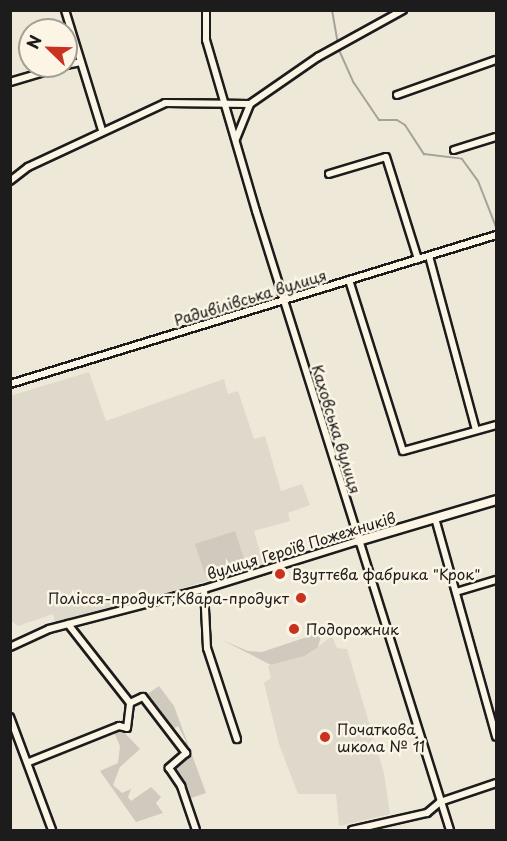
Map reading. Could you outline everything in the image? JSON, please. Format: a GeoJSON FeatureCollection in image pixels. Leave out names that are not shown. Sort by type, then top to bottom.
{"type":"FeatureCollection","features":[{"type":"Feature","properties":{"kind":"street"},"geometry":{"type":"LineString","coordinates":[[65,10],[102,130]]}},
{"type":"Feature","properties":{"kind":"street","name":"Каховська вулиця"},"geometry":{"type":"LineString","coordinates":[[206,10],[206,40],[224,103],[358,541],[450,831]]}},
{"type":"Feature","properties":{"kind":"street"},"geometry":{"type":"LineString","coordinates":[[236,139],[250,104],[318,57],[403,10]]}},
{"type":"Feature","properties":{"kind":"street"},"geometry":{"type":"LineString","coordinates":[[397,95],[496,60]]}},
{"type":"Feature","properties":{"kind":"street"},"geometry":{"type":"LineString","coordinates":[[10,181],[28,167],[102,130],[165,103],[250,104]]}},
{"type":"Feature","properties":{"kind":"street"},"geometry":{"type":"LineString","coordinates":[[454,150],[496,137]]}},
{"type":"Feature","properties":{"kind":"street"},"geometry":{"type":"LineString","coordinates":[[329,174],[386,157],[418,259]]}},
{"type":"Feature","properties":{"kind":"street","name":"Радивілівська вулиця"},"geometry":{"type":"LineString","coordinates":[[10,384],[496,235]]}},
{"type":"Feature","properties":{"kind":"street"},"geometry":{"type":"LineString","coordinates":[[429,256],[476,430]]}},
{"type":"Feature","properties":{"kind":"street"},"geometry":{"type":"LineString","coordinates":[[349,280],[403,451],[496,425]]}},
{"type":"Feature","properties":{"kind":"street","name":"вулиця Героїв Пожежників"},"geometry":{"type":"LineString","coordinates":[[10,647],[68,624],[204,589],[496,500]]}},
{"type":"Feature","properties":{"kind":"street"},"geometry":{"type":"LineString","coordinates":[[435,518],[489,704],[496,737]]}},
{"type":"Feature","properties":{"kind":"street"},"geometry":{"type":"LineString","coordinates":[[456,592],[496,580]]}},
{"type":"Feature","properties":{"kind":"street"},"geometry":{"type":"LineString","coordinates":[[204,589],[207,648],[237,739]]}},
{"type":"Feature","properties":{"kind":"street"},"geometry":{"type":"LineString","coordinates":[[28,762],[119,726],[127,728],[130,703],[68,624]]}},
{"type":"Feature","properties":{"kind":"street"},"geometry":{"type":"LineString","coordinates":[[130,703],[143,697],[186,753],[169,768],[181,786],[196,831]]}},
{"type":"Feature","properties":{"kind":"street"},"geometry":{"type":"LineString","coordinates":[[489,704],[496,701]]}},
{"type":"Feature","properties":{"kind":"street"},"geometry":{"type":"LineString","coordinates":[[10,717],[52,831]]}},
{"type":"Feature","properties":{"kind":"street"},"geometry":{"type":"LineString","coordinates":[[352,831],[427,813],[440,802],[496,783]]}},
{"type":"Feature","properties":{"kind":"shaded area"},"geometry":{"type":"Polygon","coordinates":[[[89,372],[106,421],[224,379],[228,394],[238,391],[254,439],[265,436],[281,491],[302,484],[310,505],[288,513],[290,521],[254,531],[263,562],[277,561],[67,621],[55,623],[53,614],[18,626],[10,620],[10,396],[89,372]]]}},
{"type":"Feature","properties":{"kind":"shaded area"},"geometry":{"type":"Polygon","coordinates":[[[235,531],[245,562],[205,575],[195,544],[235,531]]]}},
{"type":"Feature","properties":{"kind":"shaded area"},"geometry":{"type":"Polygon","coordinates":[[[316,634],[321,636],[318,647],[305,656],[271,665],[222,640],[248,651],[262,652],[316,634]]]}},
{"type":"Feature","properties":{"kind":"shaded area","name":"Початкова школа № 11"},"geometry":{"type":"Polygon","coordinates":[[[332,636],[337,648],[347,649],[384,773],[390,814],[339,826],[336,794],[298,794],[279,744],[264,683],[271,678],[268,666],[306,656],[332,636]]]}},
{"type":"Feature","properties":{"kind":"shaded area"},"geometry":{"type":"Polygon","coordinates":[[[159,686],[174,706],[206,793],[188,799],[174,769],[189,753],[182,744],[186,741],[178,726],[171,730],[145,696],[159,686]]]}},
{"type":"Feature","properties":{"kind":"shaded area"},"geometry":{"type":"Polygon","coordinates":[[[121,729],[140,749],[120,767],[113,785],[122,793],[131,789],[128,797],[131,801],[151,787],[161,797],[156,803],[163,813],[136,822],[100,771],[118,763],[120,746],[113,730],[121,729]]]}},
{"type":"Feature","properties":{"kind":"waterway"},"geometry":{"type":"LineString","coordinates":[[332,10],[339,50],[354,83],[379,120],[397,120],[405,125],[424,154],[462,159],[478,181],[496,227]]}},
{"type":"Feature","properties":{"kind":"place","name":"Взуттєва фабрика \"Крок\""},"geometry":{"type":"Point","coordinates":[280,574]}},
{"type":"Feature","properties":{"kind":"place","name":"Полісся-продукт;Квара-продукт"},"geometry":{"type":"Point","coordinates":[301,598]}},
{"type":"Feature","properties":{"kind":"place","name":"Подорожник"},"geometry":{"type":"Point","coordinates":[294,629]}},
{"type":"Feature","properties":{"kind":"place","name":"Початкова школа № 11"},"geometry":{"type":"Point","coordinates":[325,737]}}]}
